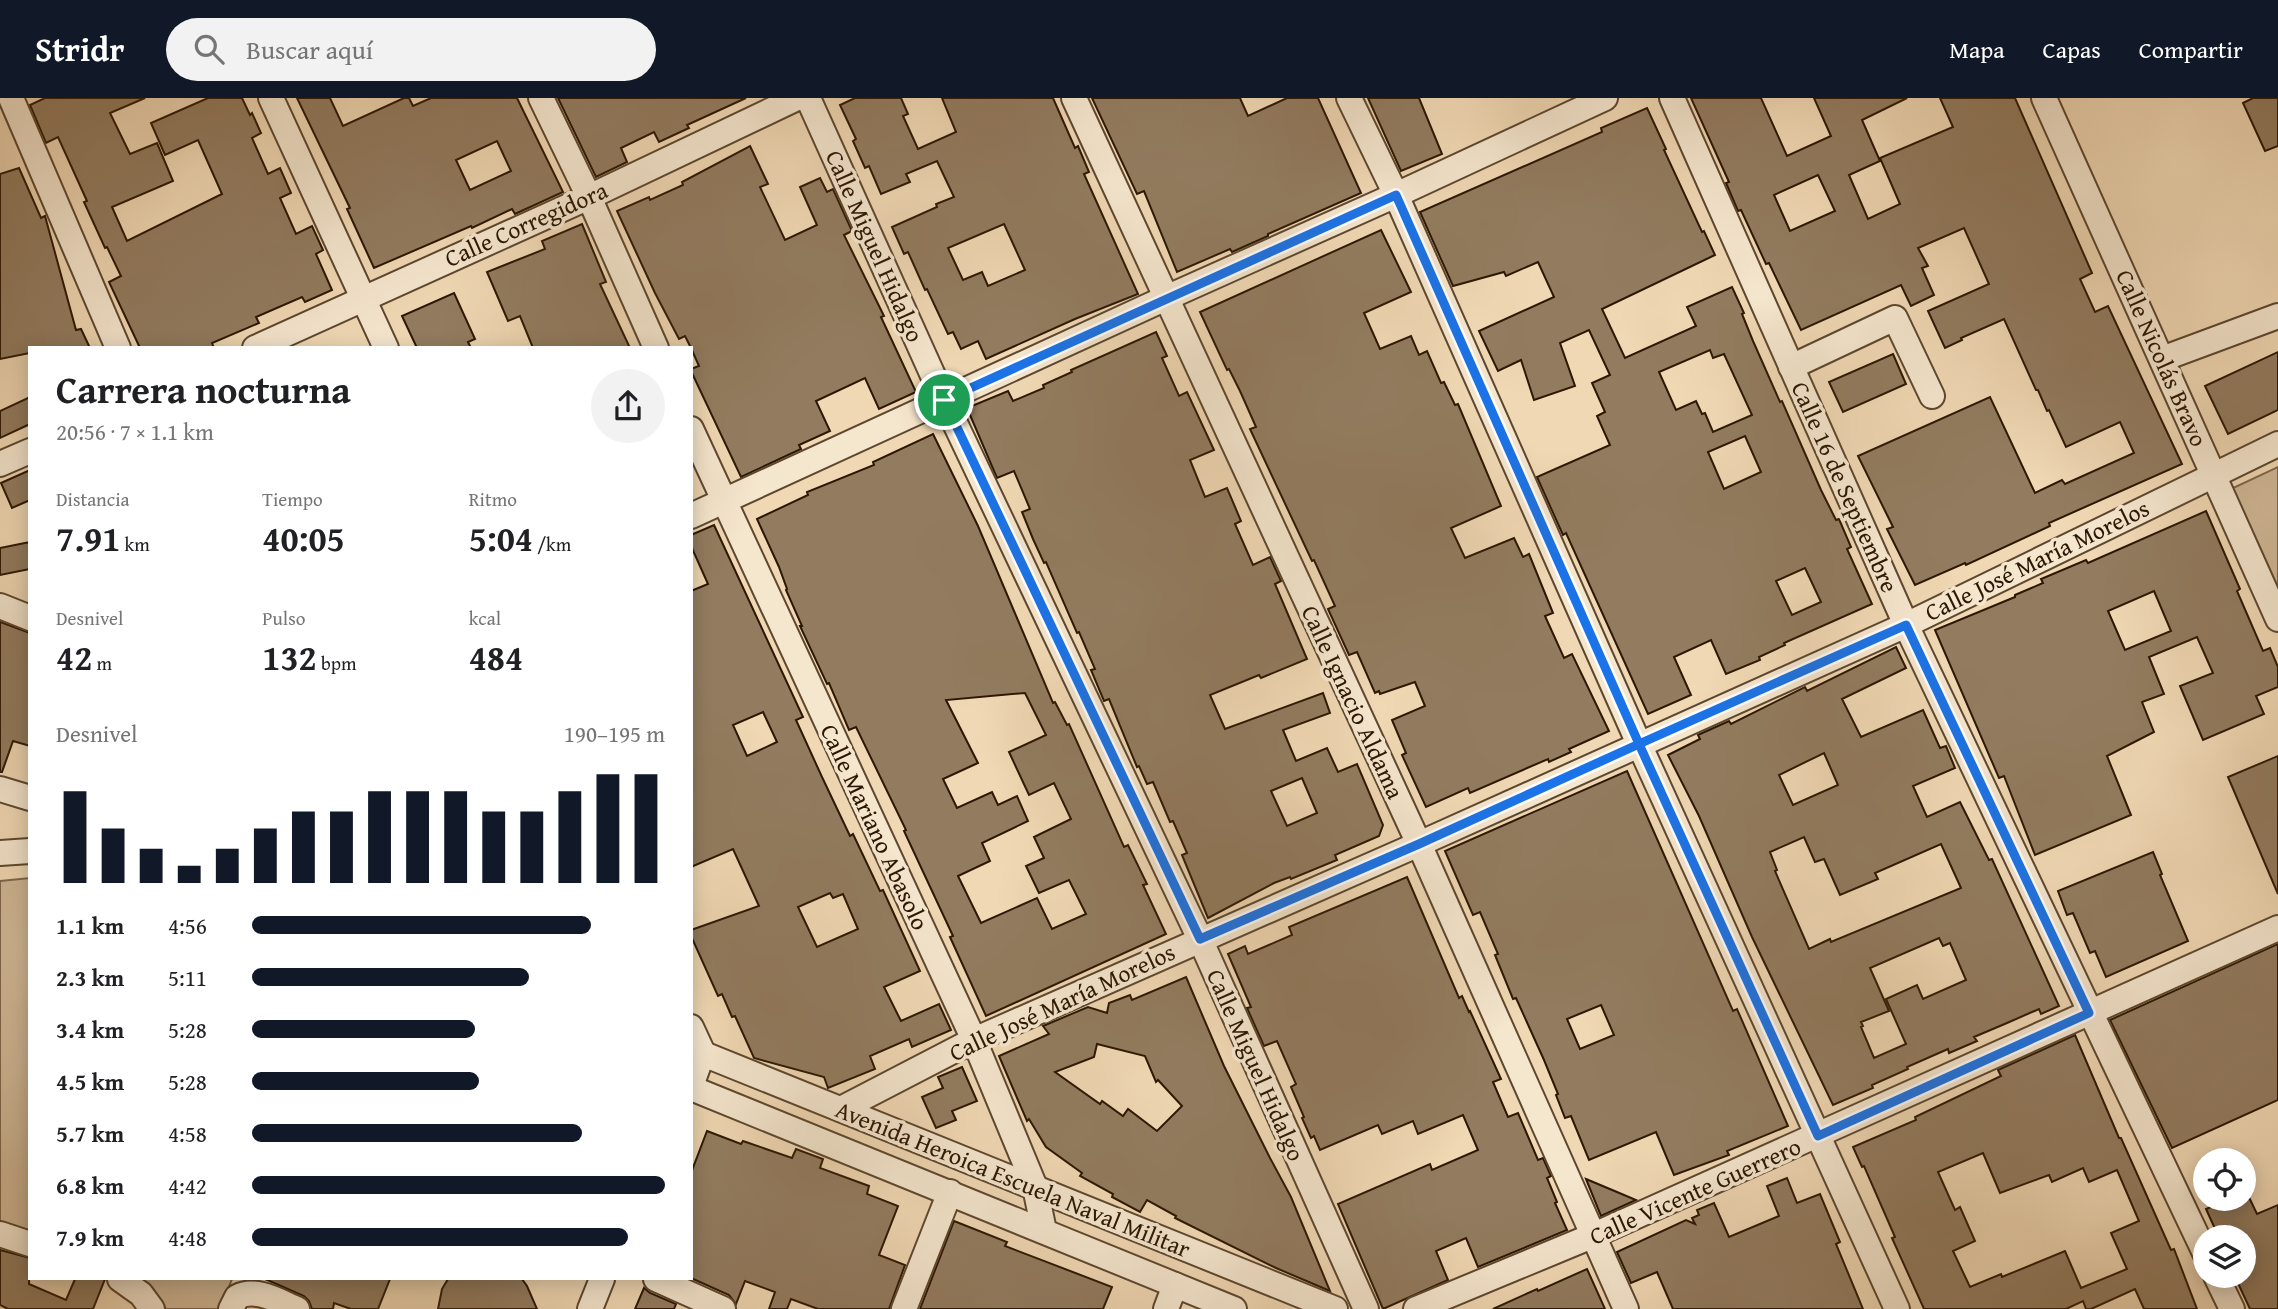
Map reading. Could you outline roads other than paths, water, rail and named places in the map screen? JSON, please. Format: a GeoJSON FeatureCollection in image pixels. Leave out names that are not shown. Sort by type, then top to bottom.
{"type":"FeatureCollection","features":[{"type":"Feature","properties":{"kind":"street"},"geometry":{"type":"LineString","coordinates":[[11,98],[117,346]]}},
{"type":"Feature","properties":{"kind":"street"},"geometry":{"type":"LineString","coordinates":[[271,98],[385,346]]}},
{"type":"Feature","properties":{"kind":"street"},"geometry":{"type":"LineString","coordinates":[[541,98],[589,197],[655,346]]}},
{"type":"Feature","properties":{"kind":"street","name":"Calle Corregidora"},"geometry":{"type":"LineString","coordinates":[[259,346],[589,197],[797,98]]}},
{"type":"Feature","properties":{"kind":"street","name":"Calle Miguel Hidalgo"},"geometry":{"type":"LineString","coordinates":[[808,98],[944,400],[1200,939],[1366,1309]]}},
{"type":"Feature","properties":{"kind":"street","name":"Calle Ignacio Aldama"},"geometry":{"type":"LineString","coordinates":[[1074,98],[1419,844],[1626,1309]]}},
{"type":"Feature","properties":{"kind":"street"},"geometry":{"type":"LineString","coordinates":[[1349,98],[1396,195],[1639,744],[1897,1309]]}},
{"type":"Feature","properties":{"kind":"street"},"geometry":{"type":"LineString","coordinates":[[693,515],[1605,98]]}},
{"type":"Feature","properties":{"kind":"street","name":"Calle 16 de Septiembre"},"geometry":{"type":"LineString","coordinates":[[1672,98],[1906,625],[2193,1228]]}},
{"type":"Feature","properties":{"kind":"street","name":"Calle Nicolás Bravo"},"geometry":{"type":"LineString","coordinates":[[2044,98],[2278,619]]}},
{"type":"Feature","properties":{"kind":"street"},"geometry":{"type":"LineString","coordinates":[[2162,359],[2278,316]]}},
{"type":"Feature","properties":{"kind":"street"},"geometry":{"type":"LineString","coordinates":[[1791,367],[1895,317],[1933,396]]}},
{"type":"Feature","properties":{"kind":"street","name":"Calle Mariano Abasolo"},"geometry":{"type":"LineString","coordinates":[[693,433],[974,1040],[1035,1187],[1044,1231]]}},
{"type":"Feature","properties":{"kind":"street","name":"Calle José María Morelos"},"geometry":{"type":"LineString","coordinates":[[841,1109],[974,1040],[1906,625],[2278,444]]}},
{"type":"Feature","properties":{"kind":"street"},"geometry":{"type":"LineString","coordinates":[[0,464],[28,452]]}},
{"type":"Feature","properties":{"kind":"street"},"geometry":{"type":"LineString","coordinates":[[0,606],[28,617]]}},
{"type":"Feature","properties":{"kind":"street"},"geometry":{"type":"LineString","coordinates":[[0,789],[28,797]]}},
{"type":"Feature","properties":{"kind":"street"},"geometry":{"type":"LineString","coordinates":[[0,853],[28,851]]}},
{"type":"Feature","properties":{"kind":"street","name":"Calle Vicente Guerrero"},"geometry":{"type":"LineString","coordinates":[[1416,1309],[1592,1236],[2278,928]]}},
{"type":"Feature","properties":{"kind":"street"},"geometry":{"type":"LineString","coordinates":[[693,1075],[697,1051]]}},
{"type":"Feature","properties":{"kind":"street","name":"Avenida Heroica Escuela Naval Militar"},"geometry":{"type":"LineString","coordinates":[[697,1051],[1335,1309]]}},
{"type":"Feature","properties":{"kind":"street","name":"Avenida Heroica Escuela Naval Militar"},"geometry":{"type":"LineString","coordinates":[[693,1088],[1234,1309]]}},
{"type":"Feature","properties":{"kind":"street"},"geometry":{"type":"LineString","coordinates":[[904,1309],[950,1192]]}},
{"type":"Feature","properties":{"kind":"street"},"geometry":{"type":"LineString","coordinates":[[0,1234],[28,1243]]}},
{"type":"Feature","properties":{"kind":"street"},"geometry":{"type":"LineString","coordinates":[[121,1280],[141,1294],[152,1309]]}},
{"type":"Feature","properties":{"kind":"street"},"geometry":{"type":"LineString","coordinates":[[590,1309],[602,1280]]}},
{"type":"Feature","properties":{"kind":"street"},"geometry":{"type":"LineString","coordinates":[[658,1280],[723,1309]]}},
{"type":"Feature","properties":{"kind":"street"},"geometry":{"type":"LineString","coordinates":[[1166,1309],[1175,1286]]}},
{"type":"Feature","properties":{"kind":"street"},"geometry":{"type":"LineString","coordinates":[[2222,1288],[2232,1309]]}},
{"type":"Feature","properties":{"kind":"street"},"geometry":{"type":"LineString","coordinates":[[234,1303],[246,1292],[258,1293],[298,1309]]}}]}
